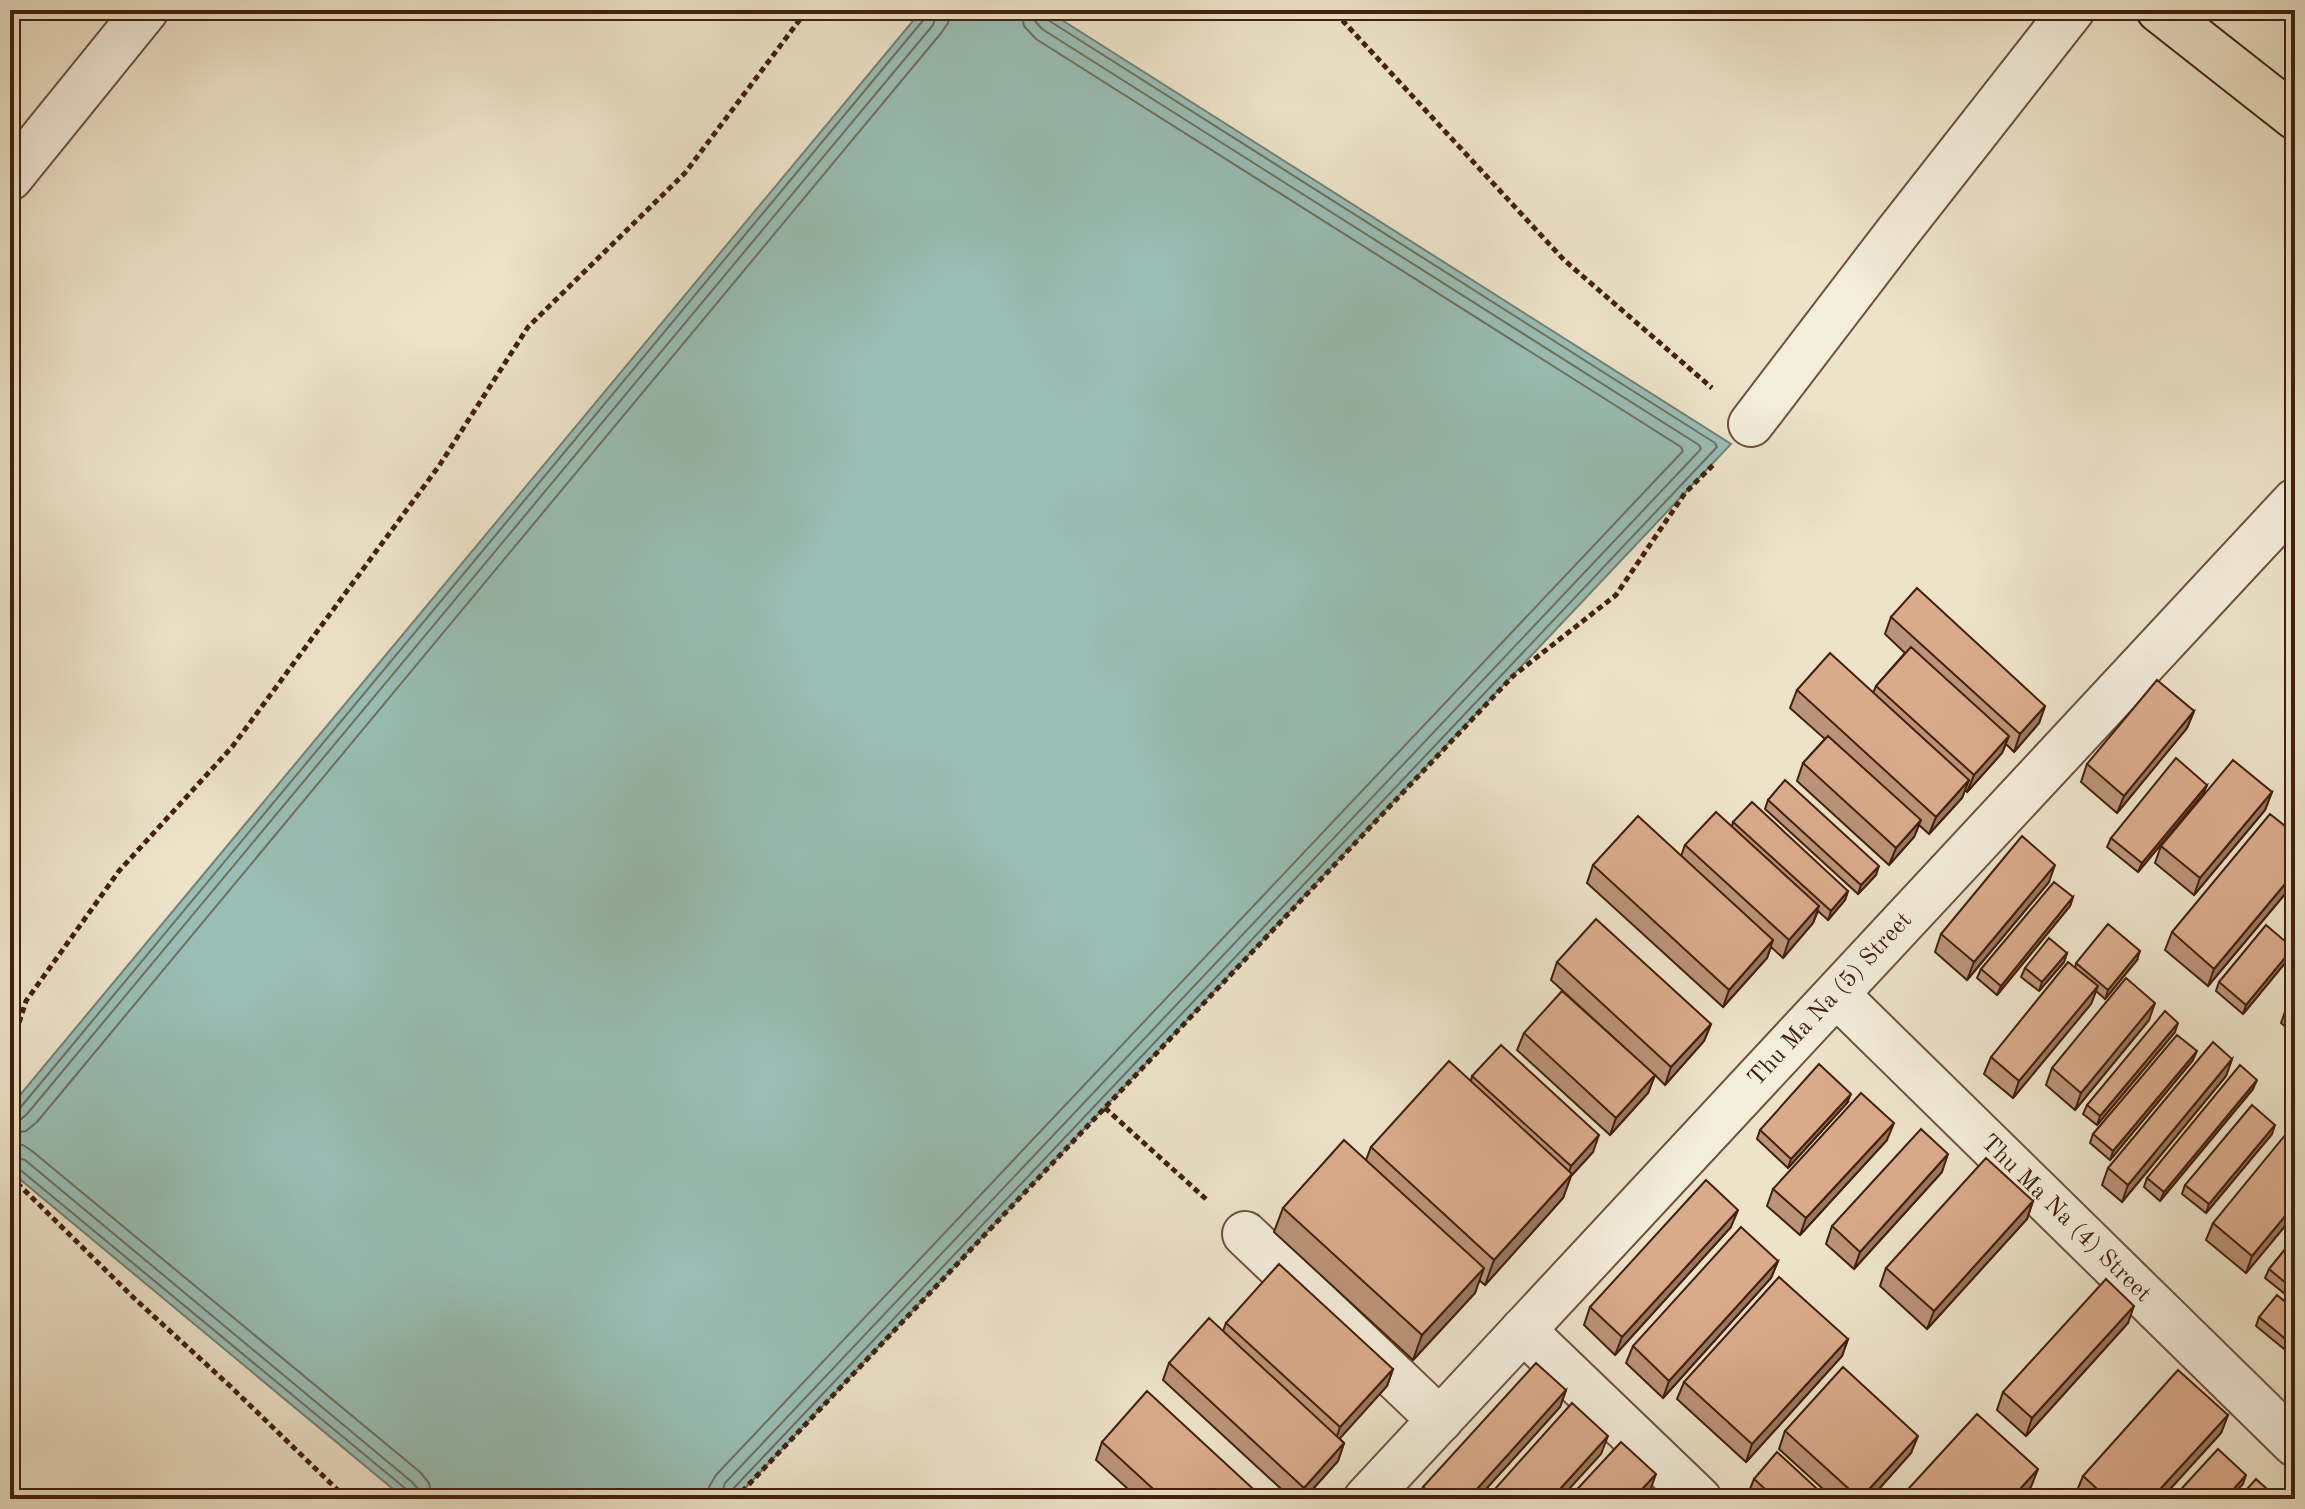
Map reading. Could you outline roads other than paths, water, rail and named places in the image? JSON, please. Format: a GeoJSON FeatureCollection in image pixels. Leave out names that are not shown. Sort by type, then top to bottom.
{"type":"FeatureCollection","features":[{"type":"Feature","properties":{"kind":"main road"},"geometry":{"type":"LineString","coordinates":[[2159,10],[2295,117]]}},
{"type":"Feature","properties":{"kind":"street"},"geometry":{"type":"LineString","coordinates":[[10,178],[146,10]]}},
{"type":"Feature","properties":{"kind":"street"},"geometry":{"type":"LineString","coordinates":[[1751,424],[2072,10]]}},
{"type":"Feature","properties":{"kind":"street","name":"Thu Ma Na (5) Street"},"geometry":{"type":"LineString","coordinates":[[1366,1499],[2295,501]]}},
{"type":"Feature","properties":{"kind":"street","name":"Thu Ma Na (4) Street"},"geometry":{"type":"LineString","coordinates":[[1837,995],[2295,1444]]}},
{"type":"Feature","properties":{"kind":"street"},"geometry":{"type":"LineString","coordinates":[[1245,1234],[1440,1420]]}},
{"type":"Feature","properties":{"kind":"street"},"geometry":{"type":"LineString","coordinates":[[1523,1330],[1699,1499]]}},
{"type":"Feature","properties":{"kind":"water"},"geometry":{"type":"Polygon","coordinates":[[[922,10],[1046,10],[1731,444],[735,1499],[405,1499],[10,1171],[10,1107],[922,10]]]}}]}
